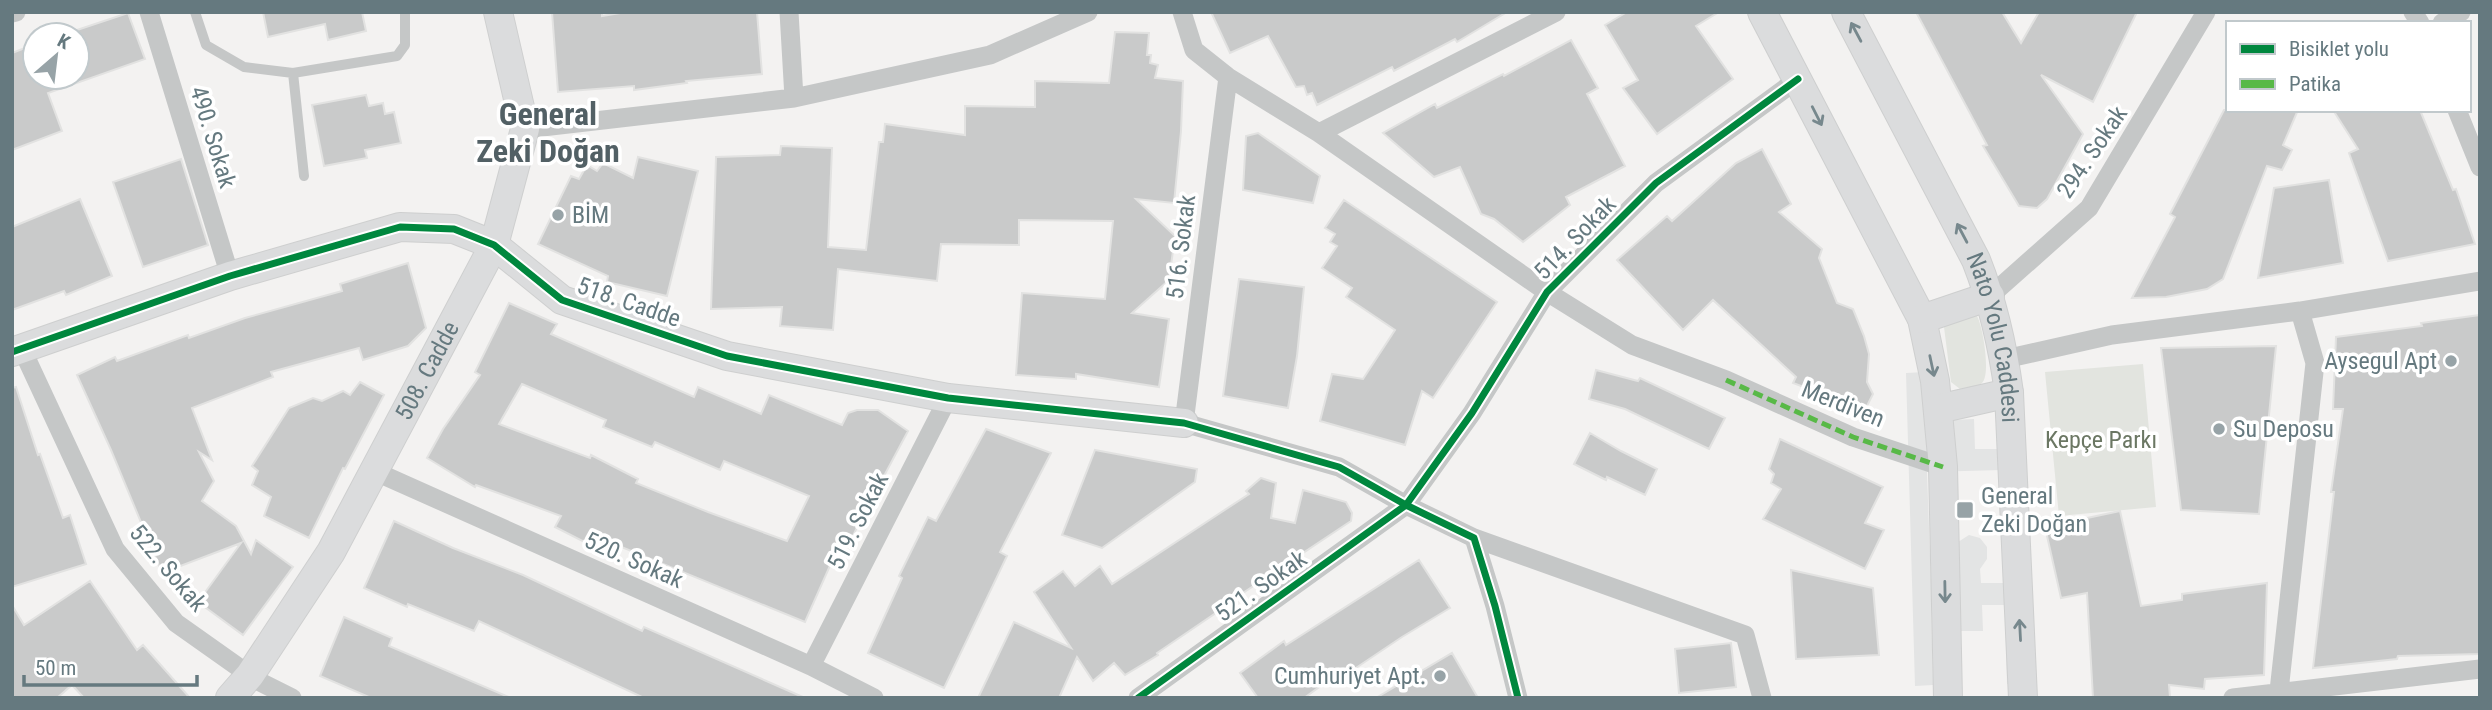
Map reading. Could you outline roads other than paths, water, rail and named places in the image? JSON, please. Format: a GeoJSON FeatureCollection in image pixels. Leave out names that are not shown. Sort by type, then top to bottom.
{"type":"FeatureCollection","features":[{"type":"Feature","properties":{"kind":"street","name":"490. Sokak"},"geometry":{"type":"LineString","coordinates":[[149,12],[230,276]]}},
{"type":"Feature","properties":{"kind":"street","name":"508. Cadde"},"geometry":{"type":"LineString","coordinates":[[230,698],[250,675],[331,552],[494,245],[525,129],[498,12]]}},
{"type":"Feature","properties":{"kind":"street"},"geometry":{"type":"LineString","coordinates":[[789,12],[794,98]]}},
{"type":"Feature","properties":{"kind":"street"},"geometry":{"type":"LineString","coordinates":[[525,129],[794,98],[990,55],[1088,12]]}},
{"type":"Feature","properties":{"kind":"street","name":"Merdiven"},"geometry":{"type":"LineString","coordinates":[[1182,12],[1194,50],[1228,77],[1320,133],[1548,292],[1632,345],[1726,380],[1853,437],[1943,467]]}},
{"type":"Feature","properties":{"kind":"street"},"geometry":{"type":"LineString","coordinates":[[1320,133],[1556,12]]}},
{"type":"Feature","properties":{"kind":"street"},"geometry":{"type":"LineString","coordinates":[[1762,12],[1922,318],[1938,409],[1943,467],[1942,697]]}},
{"type":"Feature","properties":{"kind":"street","name":"Nato Yolu Caddesi"},"geometry":{"type":"LineString","coordinates":[[1846,12],[1976,260],[1990,296],[2005,359],[2009,393],[2023,698]]}},
{"type":"Feature","properties":{"kind":"street","name":"294. Sokak"},"geometry":{"type":"LineString","coordinates":[[1990,296],[2089,208],[2206,12]]}},
{"type":"Feature","properties":{"kind":"street"},"geometry":{"type":"LineString","coordinates":[[2445,21],[2461,12]]}},
{"type":"Feature","properties":{"kind":"street","name":"516. Sokak"},"geometry":{"type":"LineString","coordinates":[[1184,423],[1228,77]]}},
{"type":"Feature","properties":{"kind":"street","name":"514. Sokak"},"geometry":{"type":"LineString","coordinates":[[1406,505],[1472,413],[1548,292],[1656,183],[1798,79]]}},
{"type":"Feature","properties":{"kind":"street"},"geometry":{"type":"LineString","coordinates":[[2458,112],[2480,167]]}},
{"type":"Feature","properties":{"kind":"street","name":"518. Cadde"},"geometry":{"type":"LineString","coordinates":[[17,351],[230,276],[400,227],[454,229],[494,245],[562,300],[727,356],[948,398],[1184,423]]}},
{"type":"Feature","properties":{"kind":"street"},"geometry":{"type":"LineString","coordinates":[[2005,359],[2112,335],[2300,311],[2480,281]]}},
{"type":"Feature","properties":{"kind":"street"},"geometry":{"type":"LineString","coordinates":[[1922,318],[1990,296]]}},
{"type":"Feature","properties":{"kind":"street"},"geometry":{"type":"LineString","coordinates":[[2279,691],[2315,363],[2300,311]]}},
{"type":"Feature","properties":{"kind":"street","name":"522. Sokak"},"geometry":{"type":"LineString","coordinates":[[17,351],[115,549],[176,623],[250,675],[292,698]]}},
{"type":"Feature","properties":{"kind":"street"},"geometry":{"type":"LineString","coordinates":[[1938,409],[2009,393]]}},
{"type":"Feature","properties":{"kind":"street","name":"519. Sokak"},"geometry":{"type":"LineString","coordinates":[[811,666],[948,398]]}},
{"type":"Feature","properties":{"kind":"street"},"geometry":{"type":"LineString","coordinates":[[1184,423],[1339,467],[1406,505],[1474,538],[1745,635],[1762,698]]}},
{"type":"Feature","properties":{"kind":"street","name":"520. Sokak"},"geometry":{"type":"LineString","coordinates":[[374,471],[811,666],[873,698]]}},
{"type":"Feature","properties":{"kind":"street","name":"521. Sokak"},"geometry":{"type":"LineString","coordinates":[[1138,698],[1406,505]]}},
{"type":"Feature","properties":{"kind":"street"},"geometry":{"type":"LineString","coordinates":[[1474,538],[1495,606],[1518,698]]}},
{"type":"Feature","properties":{"kind":"street"},"geometry":{"type":"LineString","coordinates":[[2233,698],[2480,669]]}},
{"type":"Feature","properties":{"kind":"lane"},"geometry":{"type":"LineString","coordinates":[[195,12],[206,45],[244,68],[293,73],[397,57],[405,45],[405,12]]}},
{"type":"Feature","properties":{"kind":"lane"},"geometry":{"type":"LineString","coordinates":[[293,73],[304,176]]}},
{"type":"Feature","properties":{"kind":"place","name":"BİM"},"geometry":{"type":"Point","coordinates":[558,215]}},
{"type":"Feature","properties":{"kind":"place","name":"Aysegul Apt"},"geometry":{"type":"Point","coordinates":[2451,361]}},
{"type":"Feature","properties":{"kind":"place","name":"Su Deposu"},"geometry":{"type":"Point","coordinates":[2219,429]}},
{"type":"Feature","properties":{"kind":"place","name":"General Zeki Doğan"},"geometry":{"type":"Point","coordinates":[1965,510]}},
{"type":"Feature","properties":{"kind":"place","name":"Cumhuriyet Apt."},"geometry":{"type":"Point","coordinates":[1440,676]}},
{"type":"Feature","properties":{"kind":"district","name":"General Zeki Doğan"},"geometry":{"type":"Point","coordinates":[548,132]}},
{"type":"Feature","properties":{"kind":"park label","name":"Kepçe Parkı"},"geometry":{"type":"Point","coordinates":[2101,440]}}]}
